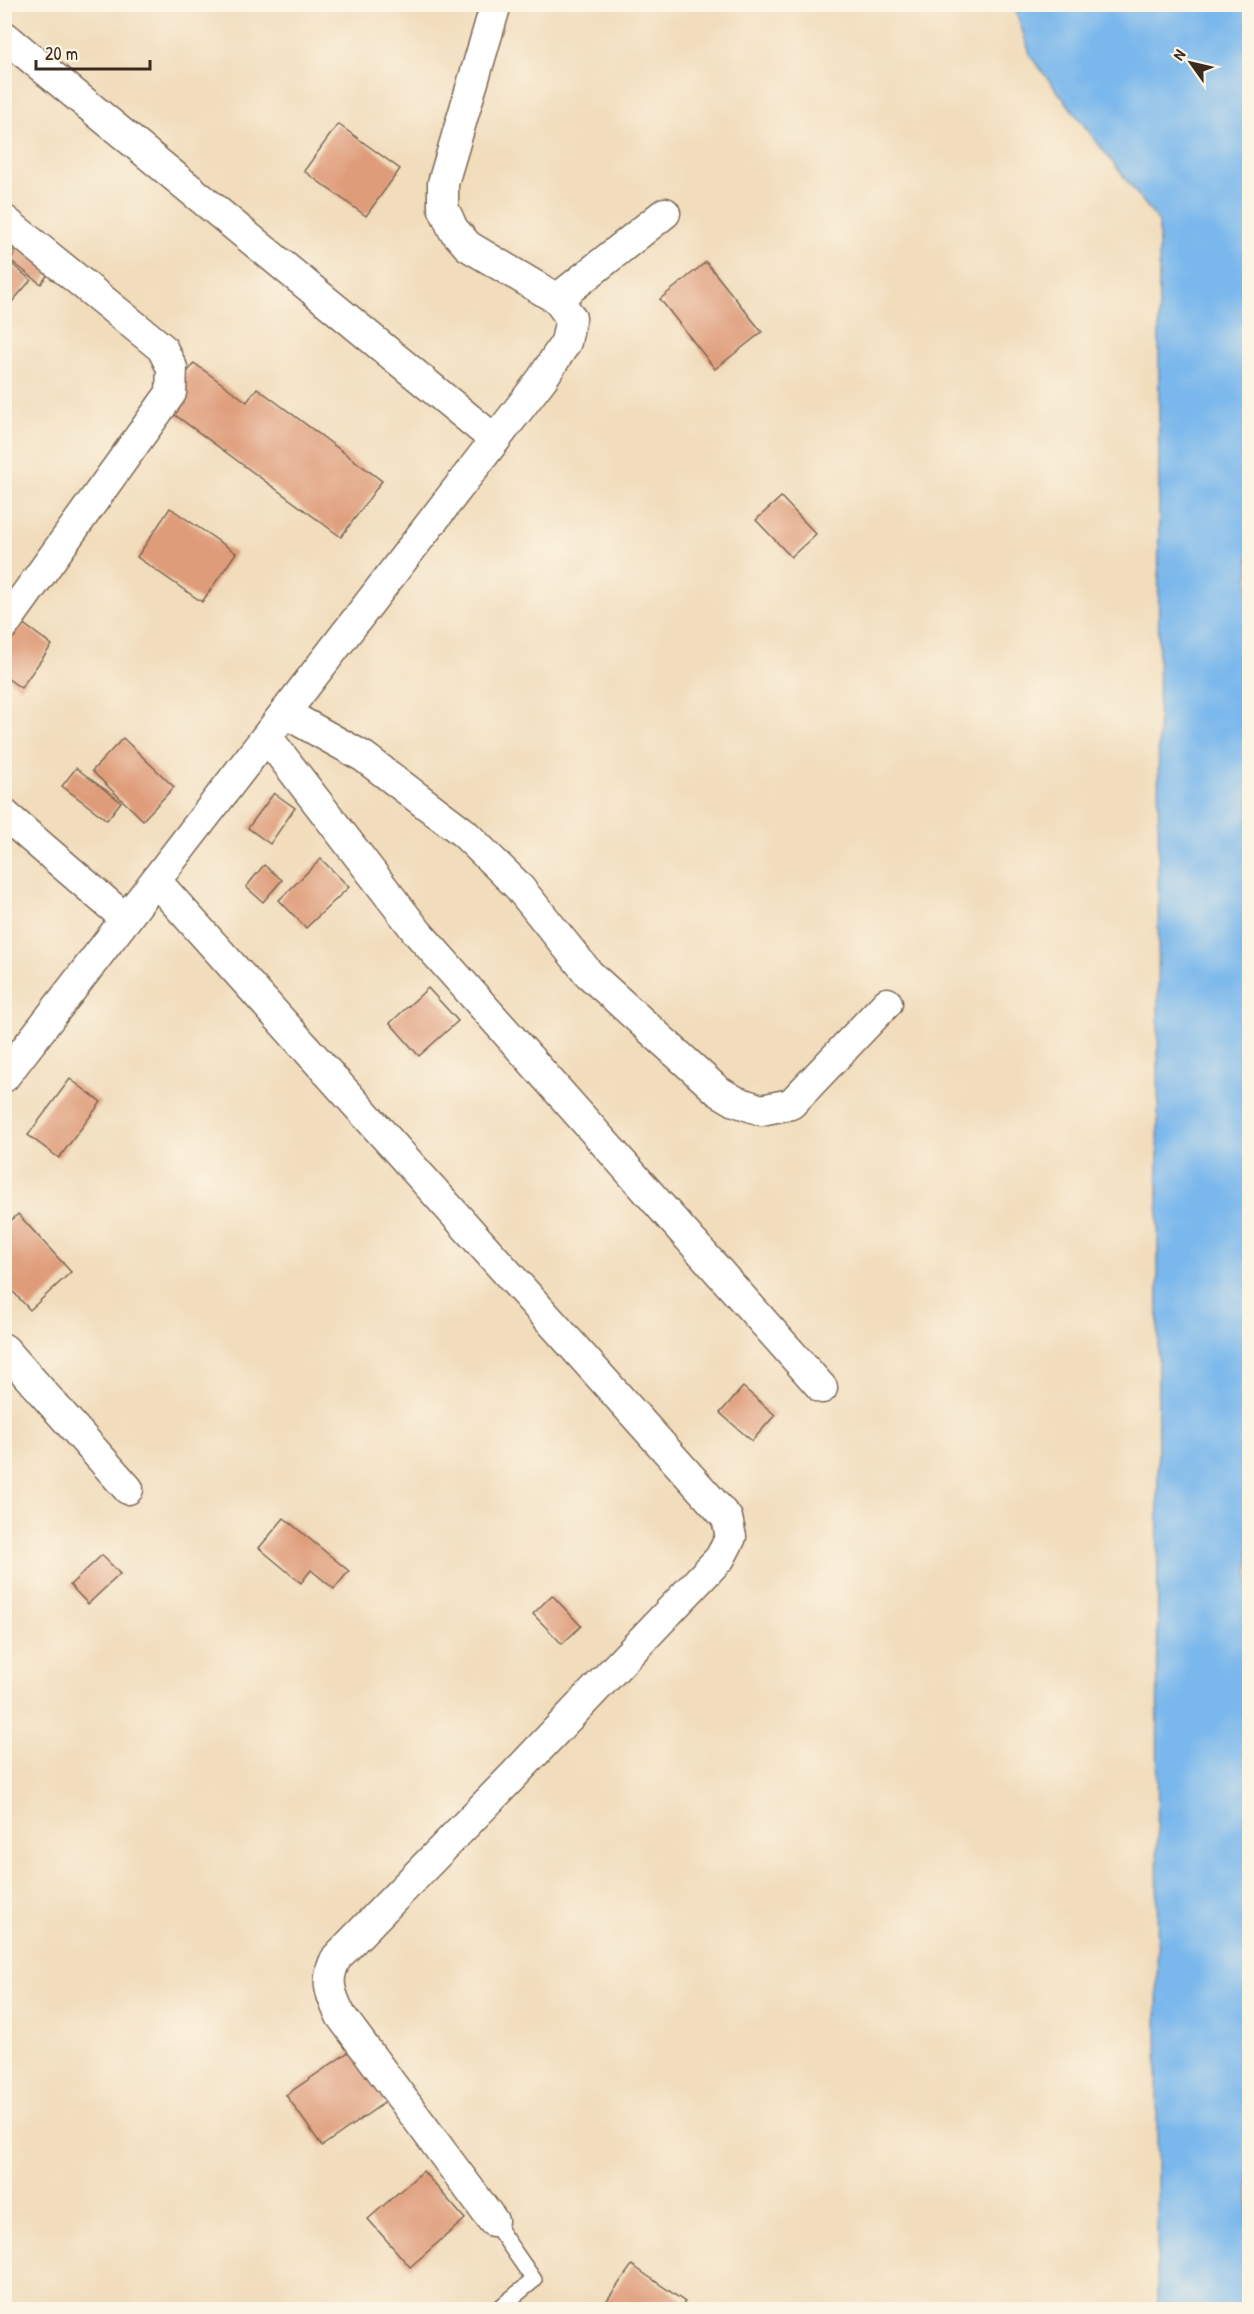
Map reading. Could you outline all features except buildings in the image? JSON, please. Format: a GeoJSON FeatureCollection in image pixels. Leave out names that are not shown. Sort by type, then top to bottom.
{"type":"FeatureCollection","features":[{"type":"Feature","properties":{"kind":"street"},"geometry":{"type":"LineString","coordinates":[[4,1077],[542,379],[566,342],[571,318],[557,299],[468,246],[453,229],[443,207],[443,183],[496,4]]}},
{"type":"Feature","properties":{"kind":"street"},"geometry":{"type":"LineString","coordinates":[[4,36],[495,440]]}},
{"type":"Feature","properties":{"kind":"street"},"geometry":{"type":"LineString","coordinates":[[557,299],[665,213]]}},
{"type":"Feature","properties":{"kind":"street"},"geometry":{"type":"LineString","coordinates":[[4,220],[162,348],[172,368],[171,393],[4,625]]}},
{"type":"Feature","properties":{"kind":"street"},"geometry":{"type":"LineString","coordinates":[[285,712],[364,757],[464,833],[518,886],[589,974],[718,1091],[735,1101],[761,1110],[791,1104],[887,1003]]}},
{"type":"Feature","properties":{"kind":"street"},"geometry":{"type":"LineString","coordinates":[[267,737],[418,933],[822,1388]]}},
{"type":"Feature","properties":{"kind":"street"},"geometry":{"type":"LineString","coordinates":[[4,814],[126,919]]}},
{"type":"Feature","properties":{"kind":"street"},"geometry":{"type":"LineString","coordinates":[[156,881],[727,1518],[731,1537],[720,1558],[337,1957],[329,1971],[329,1992],[341,2016],[493,2221]]}},
{"type":"Feature","properties":{"kind":"street"},"geometry":{"type":"LineString","coordinates":[[4,1349],[128,1489]]}},
{"type":"Feature","properties":{"kind":"lane"},"geometry":{"type":"LineString","coordinates":[[493,2221],[534,2280],[497,2310]]}},
{"type":"Feature","properties":{"kind":"water"},"geometry":{"type":"Polygon","coordinates":[[[1014,5],[1249,5],[1249,2309],[1157,2309],[1159,222],[1031,57],[1014,5]]]}}]}
